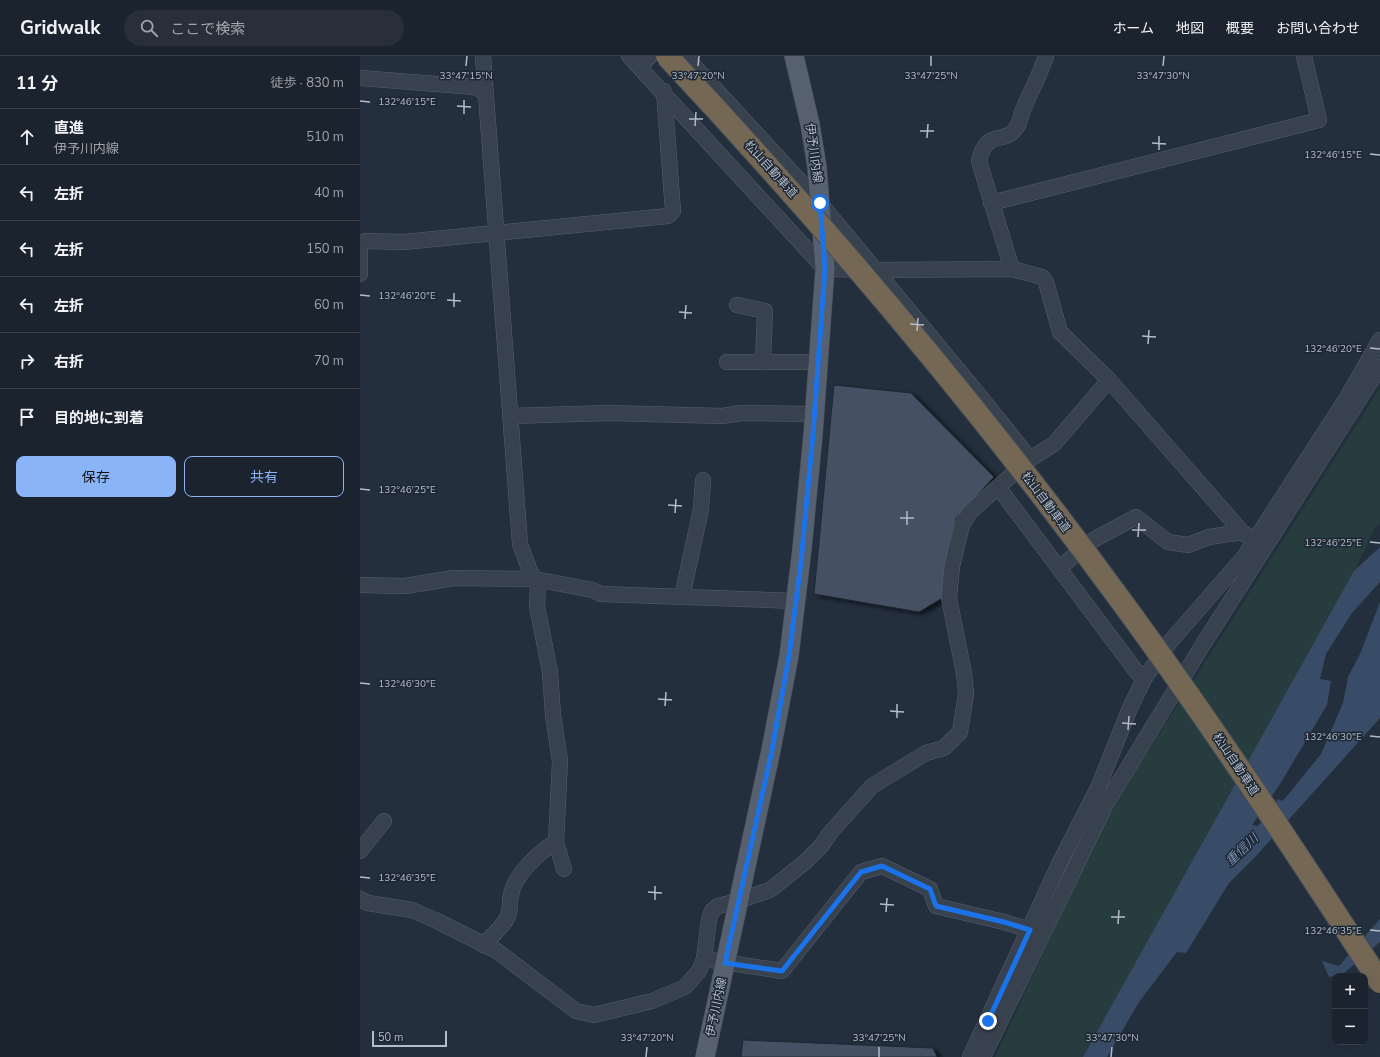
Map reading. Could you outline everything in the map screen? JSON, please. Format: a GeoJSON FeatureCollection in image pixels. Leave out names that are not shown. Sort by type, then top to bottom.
{"type":"FeatureCollection","features":[{"type":"Feature","properties":{"kind":"highway","name":"松山自動車道"},"geometry":{"type":"LineString","coordinates":[[667,56],[832,239],[890,307],[1006,450],[1119,597],[1217,735],[1312,876],[1380,982]]}},
{"type":"Feature","properties":{"kind":"main road","name":"伊予川内線"},"geometry":{"type":"LineString","coordinates":[[705,1057],[772,750],[789,656],[815,414],[825,268],[820,203],[810,124],[794,56]]}},
{"type":"Feature","properties":{"kind":"street"},"geometry":{"type":"LineString","coordinates":[[483,56],[520,544],[538,585],[537,606],[550,672],[553,715],[560,752],[556,842],[564,869]]}},
{"type":"Feature","properties":{"kind":"street"},"geometry":{"type":"LineString","coordinates":[[629,56],[645,61],[664,91],[825,268],[876,270],[1012,269],[1042,277],[1046,282],[1060,332],[1109,380],[1248,536]]}},
{"type":"Feature","properties":{"kind":"street"},"geometry":{"type":"LineString","coordinates":[[685,56],[820,203],[1030,459]]}},
{"type":"Feature","properties":{"kind":"street"},"geometry":{"type":"LineString","coordinates":[[1012,269],[979,161],[984,145],[991,140],[1012,133],[1018,126],[1024,109],[1040,78],[1046,56]]}},
{"type":"Feature","properties":{"kind":"street"},"geometry":{"type":"LineString","coordinates":[[991,203],[1319,120],[1304,56]]}},
{"type":"Feature","properties":{"kind":"street"},"geometry":{"type":"LineString","coordinates":[[360,78],[475,87],[486,93]]}},
{"type":"Feature","properties":{"kind":"street"},"geometry":{"type":"LineString","coordinates":[[360,245],[365,241],[404,242],[668,216],[673,211],[664,91]]}},
{"type":"Feature","properties":{"kind":"street"},"geometry":{"type":"LineString","coordinates":[[360,250],[360,274]]}},
{"type":"Feature","properties":{"kind":"street"},"geometry":{"type":"LineString","coordinates":[[737,305],[765,311],[763,362]]}},
{"type":"Feature","properties":{"kind":"street"},"geometry":{"type":"LineString","coordinates":[[970,1057],[1030,930],[1059,864],[1098,788],[1130,708],[1144,679],[1169,643],[1244,557],[1248,536],[1348,396],[1380,340]]}},
{"type":"Feature","properties":{"kind":"street"},"geometry":{"type":"LineString","coordinates":[[727,362],[819,362]]}},
{"type":"Feature","properties":{"kind":"street"},"geometry":{"type":"LineString","coordinates":[[983,1057],[1106,804],[1198,653],[1380,367]]}},
{"type":"Feature","properties":{"kind":"street"},"geometry":{"type":"LineString","coordinates":[[360,899],[368,903],[412,910],[435,920],[503,956],[569,1007],[576,1011],[594,1016],[652,1002],[685,987],[696,976],[704,959],[709,919],[712,911],[718,906],[770,890],[805,862],[822,845],[830,833],[872,786],[926,753],[944,748],[960,732],[965,687],[964,673],[949,598],[952,566],[962,525],[970,512],[998,487],[1030,459],[1054,444],[1109,380]]}},
{"type":"Feature","properties":{"kind":"street"},"geometry":{"type":"LineString","coordinates":[[510,416],[608,413],[722,416],[742,413],[815,414]]}},
{"type":"Feature","properties":{"kind":"street"},"geometry":{"type":"LineString","coordinates":[[682,597],[702,510],[703,480]]}},
{"type":"Feature","properties":{"kind":"street"},"geometry":{"type":"LineString","coordinates":[[998,487],[1136,671],[1144,679]]}},
{"type":"Feature","properties":{"kind":"street"},"geometry":{"type":"LineString","coordinates":[[1059,568],[1095,540],[1136,518],[1168,542],[1188,545],[1209,538],[1248,536]]}},
{"type":"Feature","properties":{"kind":"street"},"geometry":{"type":"LineString","coordinates":[[360,585],[405,586],[454,578],[535,579],[592,590],[601,594],[796,601]]}},
{"type":"Feature","properties":{"kind":"street"},"geometry":{"type":"LineString","coordinates":[[360,851],[384,821]]}},
{"type":"Feature","properties":{"kind":"street"},"geometry":{"type":"LineString","coordinates":[[484,945],[505,922],[509,915],[511,894],[516,883],[535,858],[544,849],[556,842]]}},
{"type":"Feature","properties":{"kind":"street"},"geometry":{"type":"LineString","coordinates":[[704,959],[782,971],[861,872],[882,866],[930,889],[936,906],[1004,922],[1030,930]]}},
{"type":"Feature","properties":{"kind":"green space"},"geometry":{"type":"Polygon","coordinates":[[[1380,388],[1380,524],[1375,528],[1351,578],[1083,1057],[995,1057],[1096,839],[1133,775],[1380,388]]]}},
{"type":"Feature","properties":{"kind":"water","name":"重信川"},"geometry":{"type":"Polygon","coordinates":[[[1380,547],[1380,582],[1352,613],[1326,654],[1320,679],[1331,681],[1327,705],[1280,784],[1252,825],[1258,826],[1278,799],[1283,801],[1321,754],[1343,703],[1348,677],[1360,654],[1380,602],[1380,718],[1257,855],[1229,883],[1186,953],[1177,952],[1139,1002],[1107,1057],[1083,1057],[1354,571],[1380,547]]]}},
{"type":"Feature","properties":{"kind":"water"},"geometry":{"type":"Polygon","coordinates":[[[1380,919],[1380,942],[1344,973],[1332,973],[1332,976],[1329,977],[1322,961],[1339,966],[1380,919]]]}},
{"type":"Feature","properties":{"kind":"building"},"geometry":{"type":"Polygon","coordinates":[[[834,385],[911,393],[994,477],[956,518],[949,548],[944,597],[919,612],[814,594],[834,385]]]}},
{"type":"Feature","properties":{"kind":"building"},"geometry":{"type":"Polygon","coordinates":[[[743,1040],[933,1048],[937,1057],[741,1057],[743,1040]]]}},
{"type":"Feature","properties":{"kind":"route"},"geometry":{"type":"LineString","coordinates":[[820,203],[825,268],[813,434],[801,562],[789,656],[772,750],[725,963],[782,971],[861,872],[882,866],[930,889],[936,906],[1004,922],[1030,930],[988,1021]]}}]}
